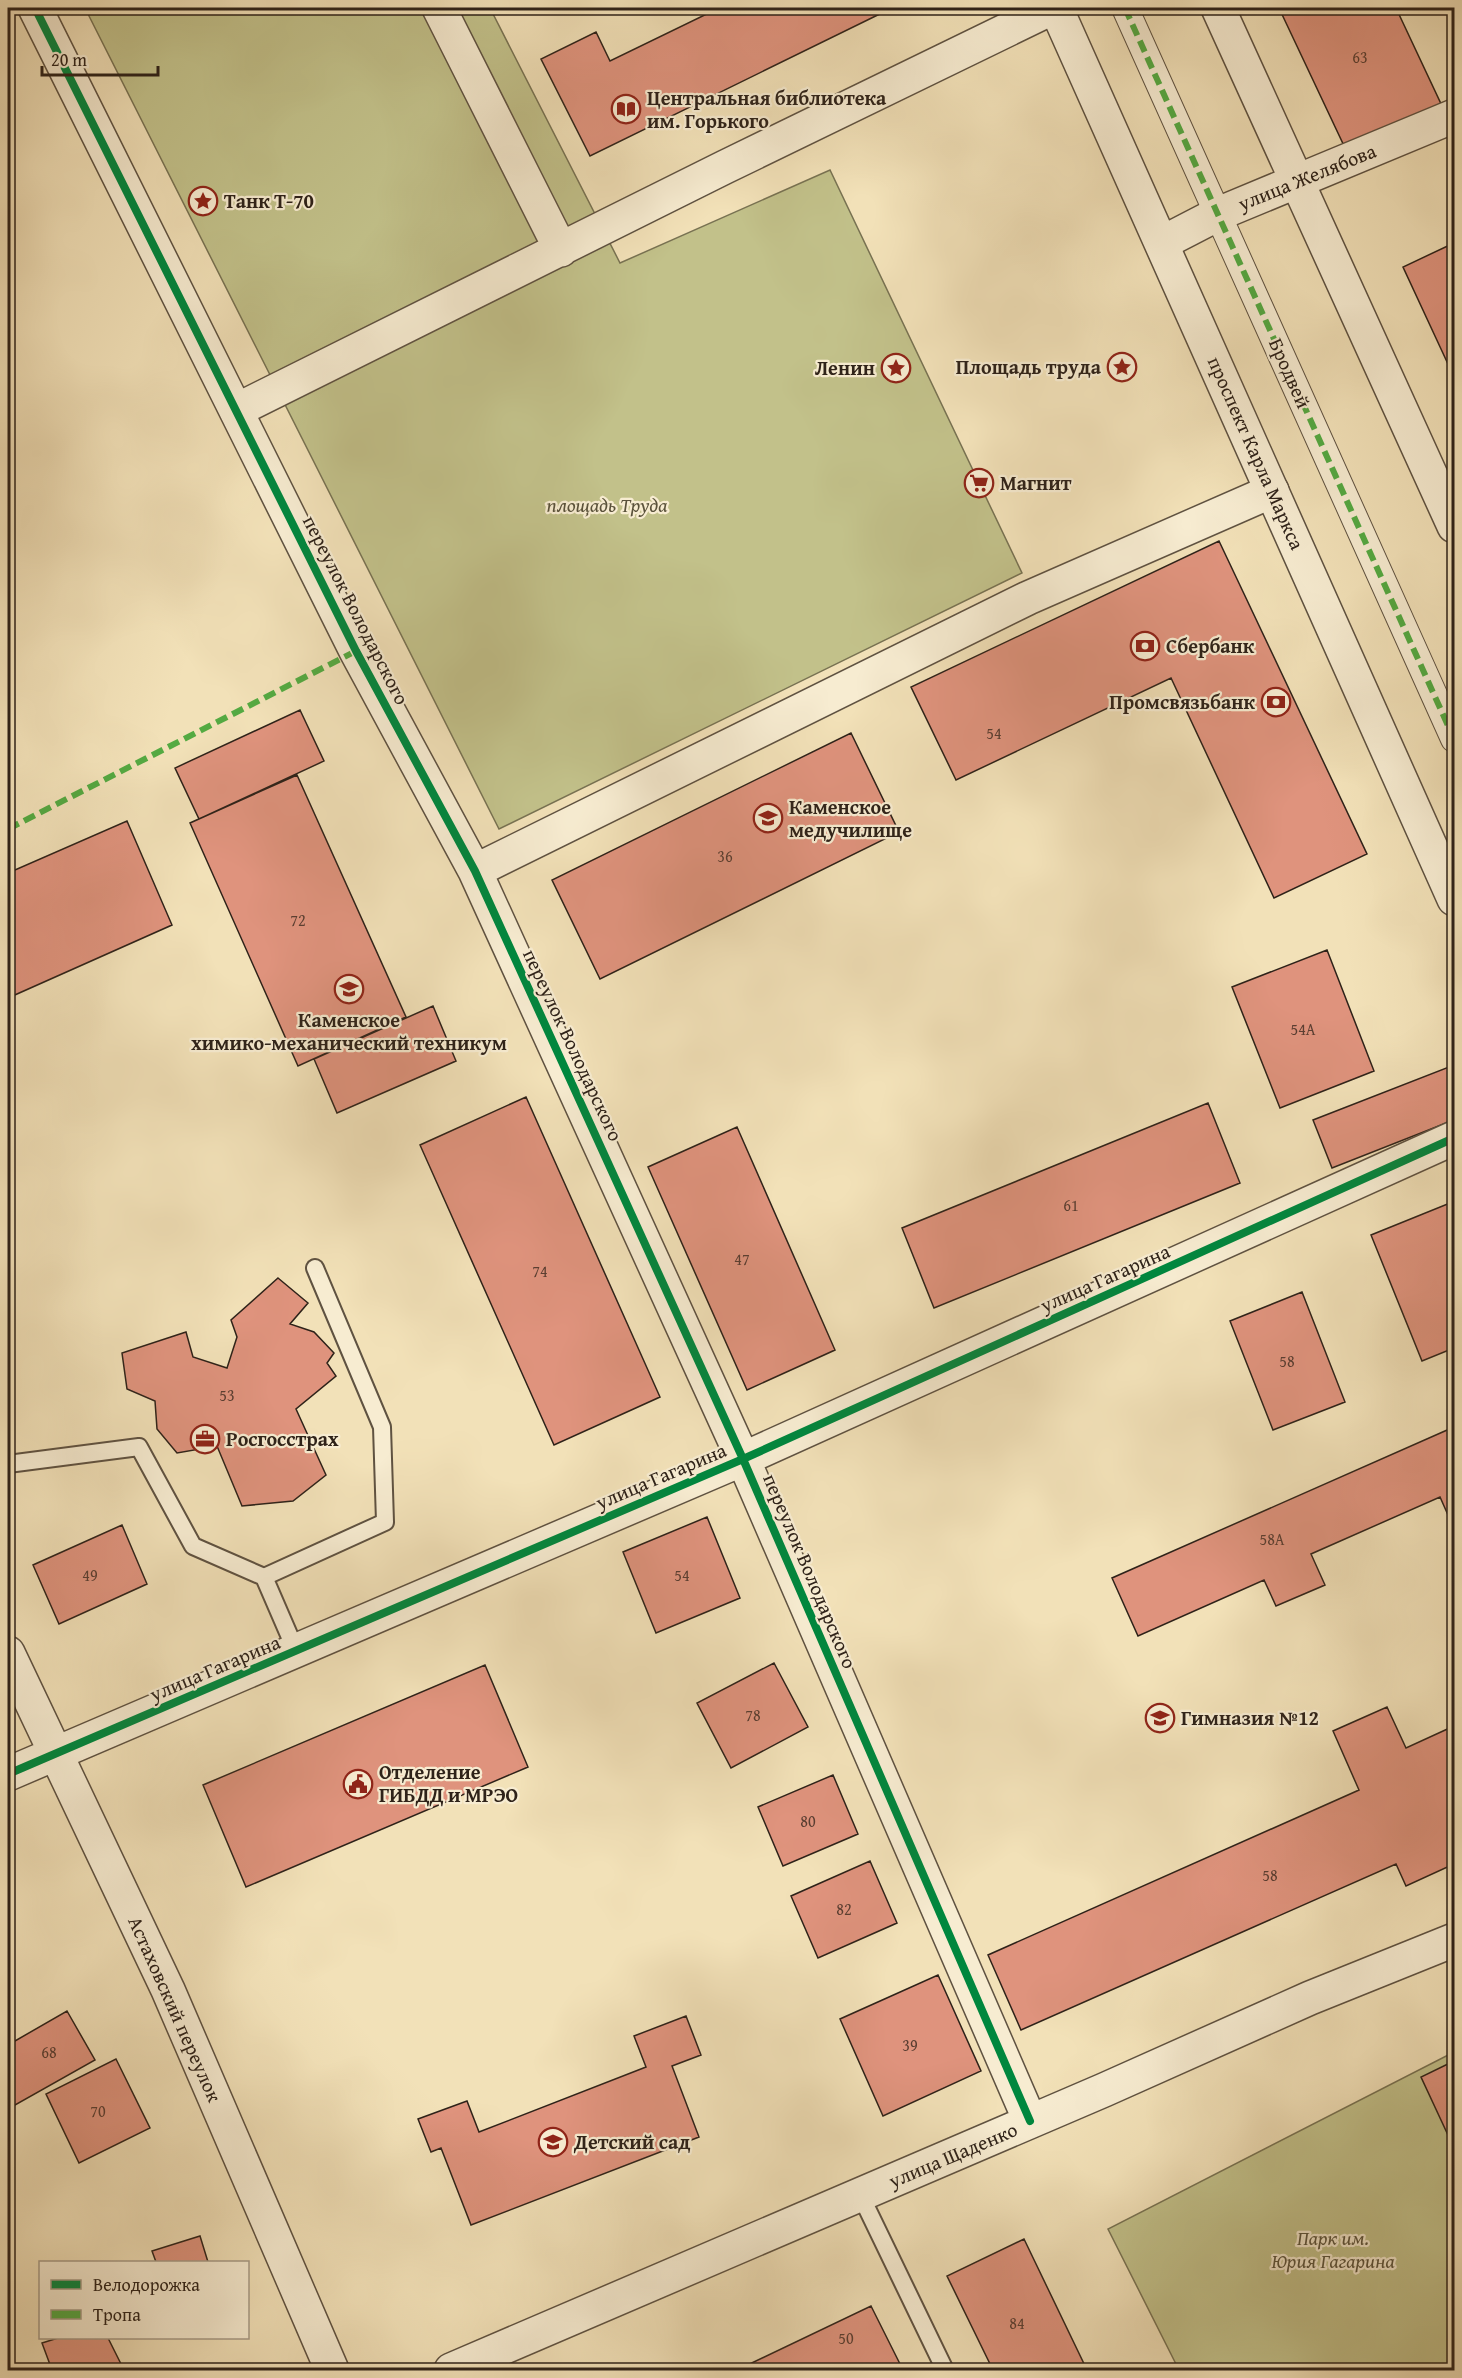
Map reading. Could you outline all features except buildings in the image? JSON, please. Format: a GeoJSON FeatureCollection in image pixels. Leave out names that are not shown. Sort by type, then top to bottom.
{"type":"FeatureCollection","features":[{"type":"Feature","properties":{"kind":"street","name":"переулок Володарского"},"geometry":{"type":"LineString","coordinates":[[35,8],[356,651],[475,871],[743,1459],[1030,2121]]}},
{"type":"Feature","properties":{"kind":"street"},"geometry":{"type":"LineString","coordinates":[[440,8],[561,250]]}},
{"type":"Feature","properties":{"kind":"street"},"geometry":{"type":"LineString","coordinates":[[237,410],[725,167],[1054,8]]}},
{"type":"Feature","properties":{"kind":"street","name":"проспект Карла Маркса"},"geometry":{"type":"LineString","coordinates":[[1054,8],[1162,243],[1455,899]]}},
{"type":"Feature","properties":{"kind":"street","name":"Бродвей"},"geometry":{"type":"LineString","coordinates":[[1125,8],[1455,739]]}},
{"type":"Feature","properties":{"kind":"street"},"geometry":{"type":"LineString","coordinates":[[1218,8],[1455,526]]}},
{"type":"Feature","properties":{"kind":"street","name":"улица Желябова"},"geometry":{"type":"LineString","coordinates":[[1162,243],[1218,214],[1455,116]]}},
{"type":"Feature","properties":{"kind":"street"},"geometry":{"type":"LineString","coordinates":[[475,871],[1028,598],[1272,490]]}},
{"type":"Feature","properties":{"kind":"street","name":"улица Гагарина"},"geometry":{"type":"LineString","coordinates":[[8,1774],[743,1459],[1455,1138]]}},
{"type":"Feature","properties":{"kind":"street","name":"Астаховский переулок"},"geometry":{"type":"LineString","coordinates":[[8,1653],[168,1990],[332,2370]]}},
{"type":"Feature","properties":{"kind":"street","name":"улица Щаденко"},"geometry":{"type":"LineString","coordinates":[[451,2370],[1310,1998],[1455,1940]]}},
{"type":"Feature","properties":{"kind":"lane"},"geometry":{"type":"LineString","coordinates":[[264,1577],[385,1521],[382,1427],[315,1268]]}},
{"type":"Feature","properties":{"kind":"lane"},"geometry":{"type":"LineString","coordinates":[[8,1464],[139,1447],[193,1546],[264,1577],[296,1651]]}},
{"type":"Feature","properties":{"kind":"lane"},"geometry":{"type":"LineString","coordinates":[[860,2194],[945,2370]]}},
{"type":"Feature","properties":{"kind":"green space","name":"площадь Труда"},"geometry":{"type":"Polygon","coordinates":[[[85,8],[490,8],[620,263],[830,170],[1022,573],[499,829],[85,8]]]}},
{"type":"Feature","properties":{"kind":"green space","name":"Парк им. Юрия Гагарина"},"geometry":{"type":"Polygon","coordinates":[[[1454,2052],[1454,2370],[1179,2370],[1108,2229],[1454,2052]]]}},
{"type":"Feature","properties":{"kind":"marked path"},"geometry":{"type":"LineString","coordinates":[[1125,8],[1454,739]]}},
{"type":"Feature","properties":{"kind":"marked path"},"geometry":{"type":"LineString","coordinates":[[8,829],[356,651]]}},
{"type":"Feature","properties":{"kind":"cycle path"},"geometry":{"type":"LineString","coordinates":[[35,8],[356,651],[475,871],[743,1459],[1030,2121]]}},
{"type":"Feature","properties":{"kind":"cycle path"},"geometry":{"type":"LineString","coordinates":[[8,1774],[743,1459],[1454,1138]]}},
{"type":"Feature","properties":{"kind":"place","name":"Центральная библиотека им. Горького"},"geometry":{"type":"Point","coordinates":[626,109]}},
{"type":"Feature","properties":{"kind":"place","name":"Танк Т-70"},"geometry":{"type":"Point","coordinates":[203,201]}},
{"type":"Feature","properties":{"kind":"place","name":"Площадь труда"},"geometry":{"type":"Point","coordinates":[1122,367]}},
{"type":"Feature","properties":{"kind":"place","name":"Ленин"},"geometry":{"type":"Point","coordinates":[896,368]}},
{"type":"Feature","properties":{"kind":"place","name":"Магнит"},"geometry":{"type":"Point","coordinates":[979,483]}},
{"type":"Feature","properties":{"kind":"place","name":"Сбербанк"},"geometry":{"type":"Point","coordinates":[1145,646]}},
{"type":"Feature","properties":{"kind":"place","name":"Промсвязьбанк"},"geometry":{"type":"Point","coordinates":[1276,702]}},
{"type":"Feature","properties":{"kind":"place","name":"Каменское медучилище"},"geometry":{"type":"Point","coordinates":[768,818]}},
{"type":"Feature","properties":{"kind":"place","name":"Каменское химико-механический техникум"},"geometry":{"type":"Point","coordinates":[349,989]}},
{"type":"Feature","properties":{"kind":"place","name":"Росгосстрах"},"geometry":{"type":"Point","coordinates":[205,1439]}},
{"type":"Feature","properties":{"kind":"place","name":"Гимназия №12"},"geometry":{"type":"Point","coordinates":[1160,1718]}},
{"type":"Feature","properties":{"kind":"place","name":"Отделение ГИБДД и МРЭО"},"geometry":{"type":"Point","coordinates":[358,1784]}},
{"type":"Feature","properties":{"kind":"place","name":"Детский сад"},"geometry":{"type":"Point","coordinates":[553,2142]}}]}
